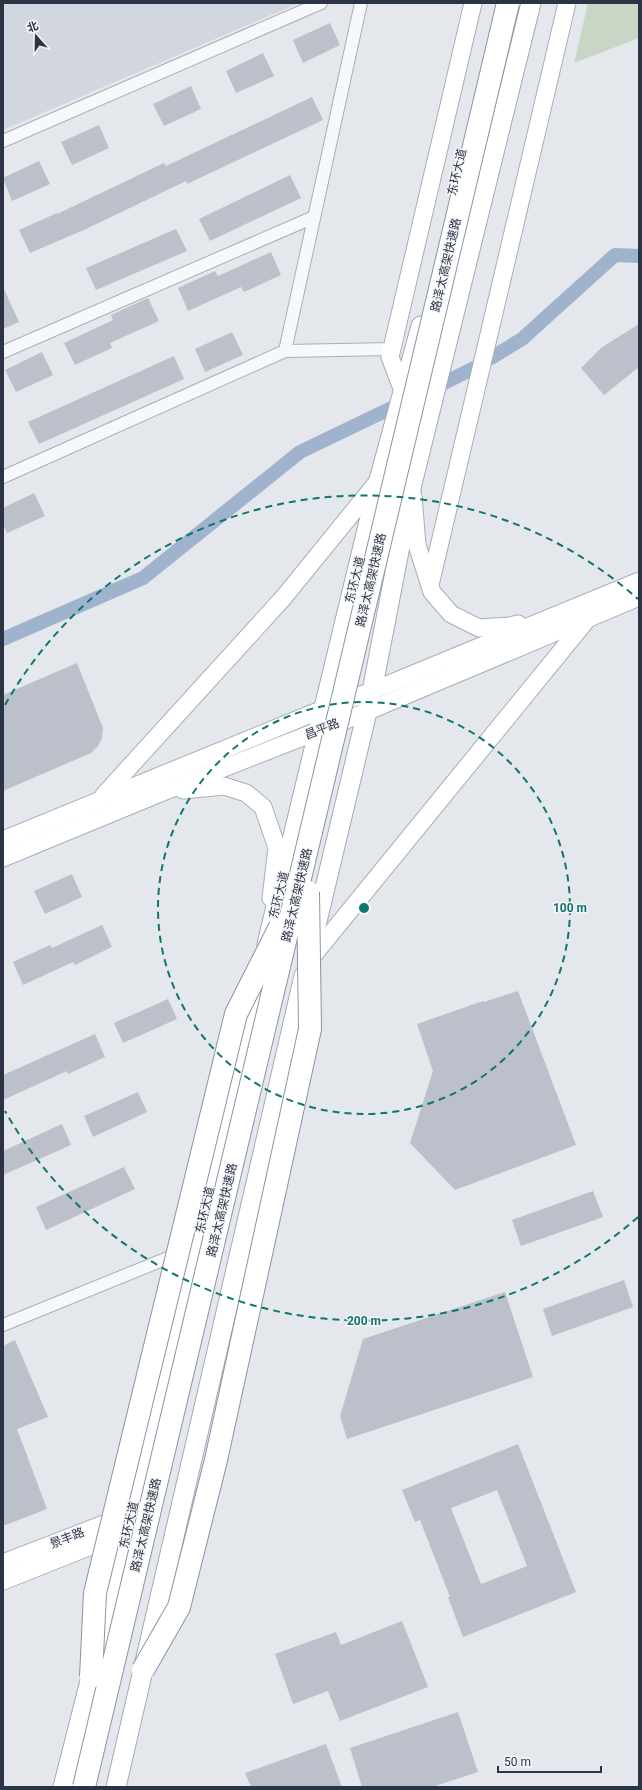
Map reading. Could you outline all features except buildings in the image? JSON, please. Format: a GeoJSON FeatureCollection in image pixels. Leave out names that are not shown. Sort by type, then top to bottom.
{"type":"FeatureCollection","features":[{"type":"Feature","properties":{"kind":"highway","name":"路泽太高架快速路"},"geometry":{"type":"LineString","coordinates":[[99,1787],[302,893],[508,3]]}},
{"type":"Feature","properties":{"kind":"highway","name":"路泽太高架快速路"},"geometry":{"type":"LineString","coordinates":[[84,1787],[302,893],[522,3]]}},
{"type":"Feature","properties":{"kind":"highway"},"geometry":{"type":"LineString","coordinates":[[143,1670],[180,1607],[216,1460],[310,1029],[302,893]]}},
{"type":"Feature","properties":{"kind":"highway"},"geometry":{"type":"LineString","coordinates":[[91,1677],[95,1593],[236,1014],[302,893]]}},
{"type":"Feature","properties":{"kind":"main road"},"geometry":{"type":"LineString","coordinates":[[403,391],[390,357],[473,3]]}},
{"type":"Feature","properties":{"kind":"main road","name":"东环大道"},"geometry":{"type":"LineString","coordinates":[[64,1787],[128,1532],[131,1513],[379,480],[423,318],[498,3]]}},
{"type":"Feature","properties":{"kind":"main road"},"geometry":{"type":"LineString","coordinates":[[116,1787],[372,691],[412,484],[531,3]]}},
{"type":"Feature","properties":{"kind":"main road"},"geometry":{"type":"LineString","coordinates":[[430,585],[567,3]]}},
{"type":"Feature","properties":{"kind":"main road"},"geometry":{"type":"LineString","coordinates":[[101,799],[284,597],[379,480]]}},
{"type":"Feature","properties":{"kind":"main road"},"geometry":{"type":"LineString","coordinates":[[412,484],[417,545],[432,592],[451,614],[479,628],[510,626],[576,607]]}},
{"type":"Feature","properties":{"kind":"main road","name":"昌平路"},"geometry":{"type":"LineString","coordinates":[[3,840],[639,581]]}},
{"type":"Feature","properties":{"kind":"main road","name":"昌平路"},"geometry":{"type":"LineString","coordinates":[[3,858],[163,792],[366,712],[586,621],[639,597]]}},
{"type":"Feature","properties":{"kind":"main road"},"geometry":{"type":"LineString","coordinates":[[308,963],[586,621]]}},
{"type":"Feature","properties":{"kind":"main road"},"geometry":{"type":"LineString","coordinates":[[163,792],[224,786],[246,794],[263,807],[277,848],[264,958]]}},
{"type":"Feature","properties":{"kind":"main road","name":"景丰路"},"geometry":{"type":"LineString","coordinates":[[3,1563],[131,1513]]}},
{"type":"Feature","properties":{"kind":"main road","name":"景丰路"},"geometry":{"type":"LineString","coordinates":[[3,1581],[128,1532]]}},
{"type":"Feature","properties":{"kind":"street"},"geometry":{"type":"LineString","coordinates":[[3,141],[321,3]]}},
{"type":"Feature","properties":{"kind":"street"},"geometry":{"type":"LineString","coordinates":[[285,351],[361,3]]}},
{"type":"Feature","properties":{"kind":"street"},"geometry":{"type":"LineString","coordinates":[[3,352],[314,217]]}},
{"type":"Feature","properties":{"kind":"street"},"geometry":{"type":"LineString","coordinates":[[3,476],[285,351],[392,349]]}},
{"type":"Feature","properties":{"kind":"street"},"geometry":{"type":"LineString","coordinates":[[4,1322],[196,1247]]}},
{"type":"Feature","properties":{"kind":"shaded area"},"geometry":{"type":"Polygon","coordinates":[[[3,3],[299,3],[3,130],[3,3]]]}},
{"type":"Feature","properties":{"kind":"green space"},"geometry":{"type":"Polygon","coordinates":[[[588,3],[639,3],[639,38],[574,63],[588,3]]]}},
{"type":"Feature","properties":{"kind":"waterway"},"geometry":{"type":"LineString","coordinates":[[491,358],[522,339],[615,255],[639,256]]}},
{"type":"Feature","properties":{"kind":"waterway"},"geometry":{"type":"LineString","coordinates":[[430,390],[474,368]]}},
{"type":"Feature","properties":{"kind":"waterway"},"geometry":{"type":"LineString","coordinates":[[3,639],[143,578],[300,452],[406,401]]}}]}
